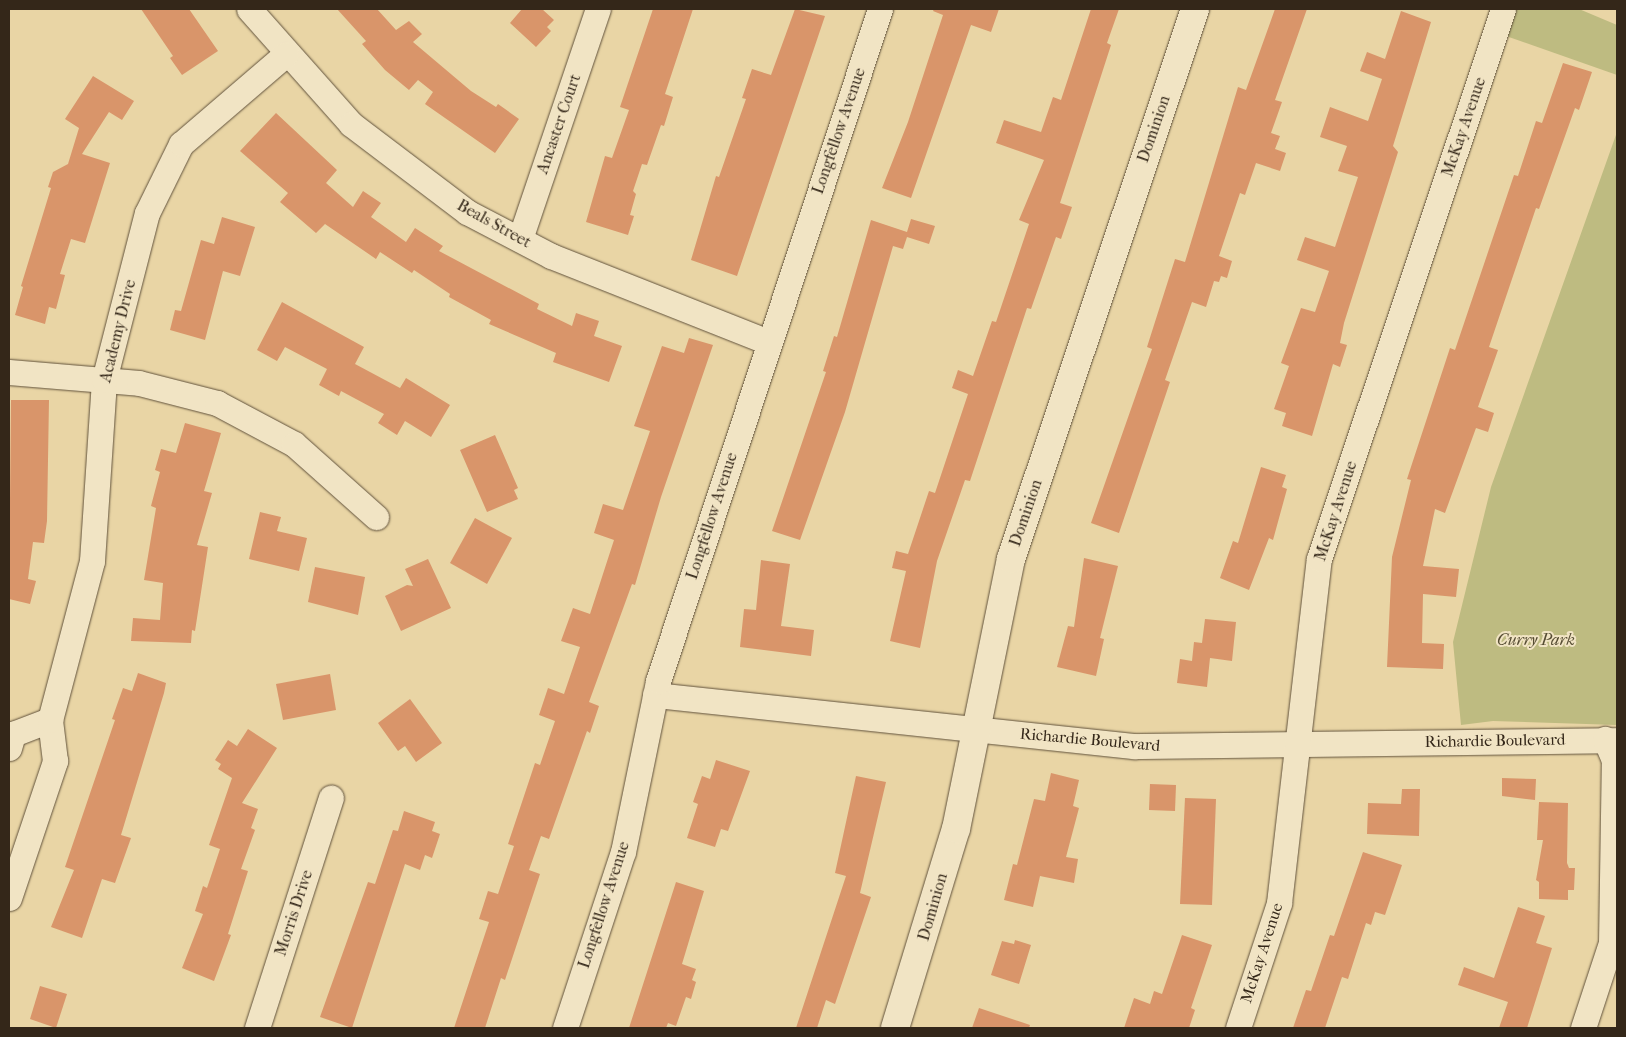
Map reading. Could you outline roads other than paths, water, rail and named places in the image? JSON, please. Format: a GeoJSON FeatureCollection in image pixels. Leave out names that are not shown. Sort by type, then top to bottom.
{"type":"FeatureCollection","features":[{"type":"Feature","properties":{"kind":"street","name":"Beals Street"},"geometry":{"type":"LineString","coordinates":[[249,9],[286,54],[351,124],[467,212],[551,256],[768,342]]}},
{"type":"Feature","properties":{"kind":"street","name":"Ancaster Court"},"geometry":{"type":"LineString","coordinates":[[520,239],[598,9]]}},
{"type":"Feature","properties":{"kind":"street","name":"Longfellow Avenue"},"geometry":{"type":"LineString","coordinates":[[564,1028],[623,852],[655,695],[768,342],[880,9]]}},
{"type":"Feature","properties":{"kind":"street","name":"Dominion"},"geometry":{"type":"LineString","coordinates":[[895,1028],[956,829],[1010,559],[1195,9]]}},
{"type":"Feature","properties":{"kind":"street","name":"McKay Avenue"},"geometry":{"type":"LineString","coordinates":[[1238,1028],[1279,904],[1299,746],[1319,559],[1499,10]]}},
{"type":"Feature","properties":{"kind":"street","name":"Academy Drive"},"geometry":{"type":"LineString","coordinates":[[9,898],[55,761],[50,720],[92,561],[104,380],[147,213],[181,144],[286,54]]}},
{"type":"Feature","properties":{"kind":"street"},"geometry":{"type":"LineString","coordinates":[[9,372],[139,383],[217,404],[294,444],[376,516]]}},
{"type":"Feature","properties":{"kind":"street","name":"Richardie Boulevard"},"geometry":{"type":"LineString","coordinates":[[655,695],[1134,746],[1299,746],[1611,740]]}},
{"type":"Feature","properties":{"kind":"street"},"geometry":{"type":"LineString","coordinates":[[9,748],[13,734],[50,720]]}},
{"type":"Feature","properties":{"kind":"street"},"geometry":{"type":"LineString","coordinates":[[1583,1028],[1611,943],[1614,760],[1611,740]]}},
{"type":"Feature","properties":{"kind":"street","name":"Morris Drive"},"geometry":{"type":"LineString","coordinates":[[258,1028],[332,798]]}},
{"type":"Feature","properties":{"kind":"park label","name":"Curry Park"},"geometry":{"type":"Point","coordinates":[1536,640]}}]}
